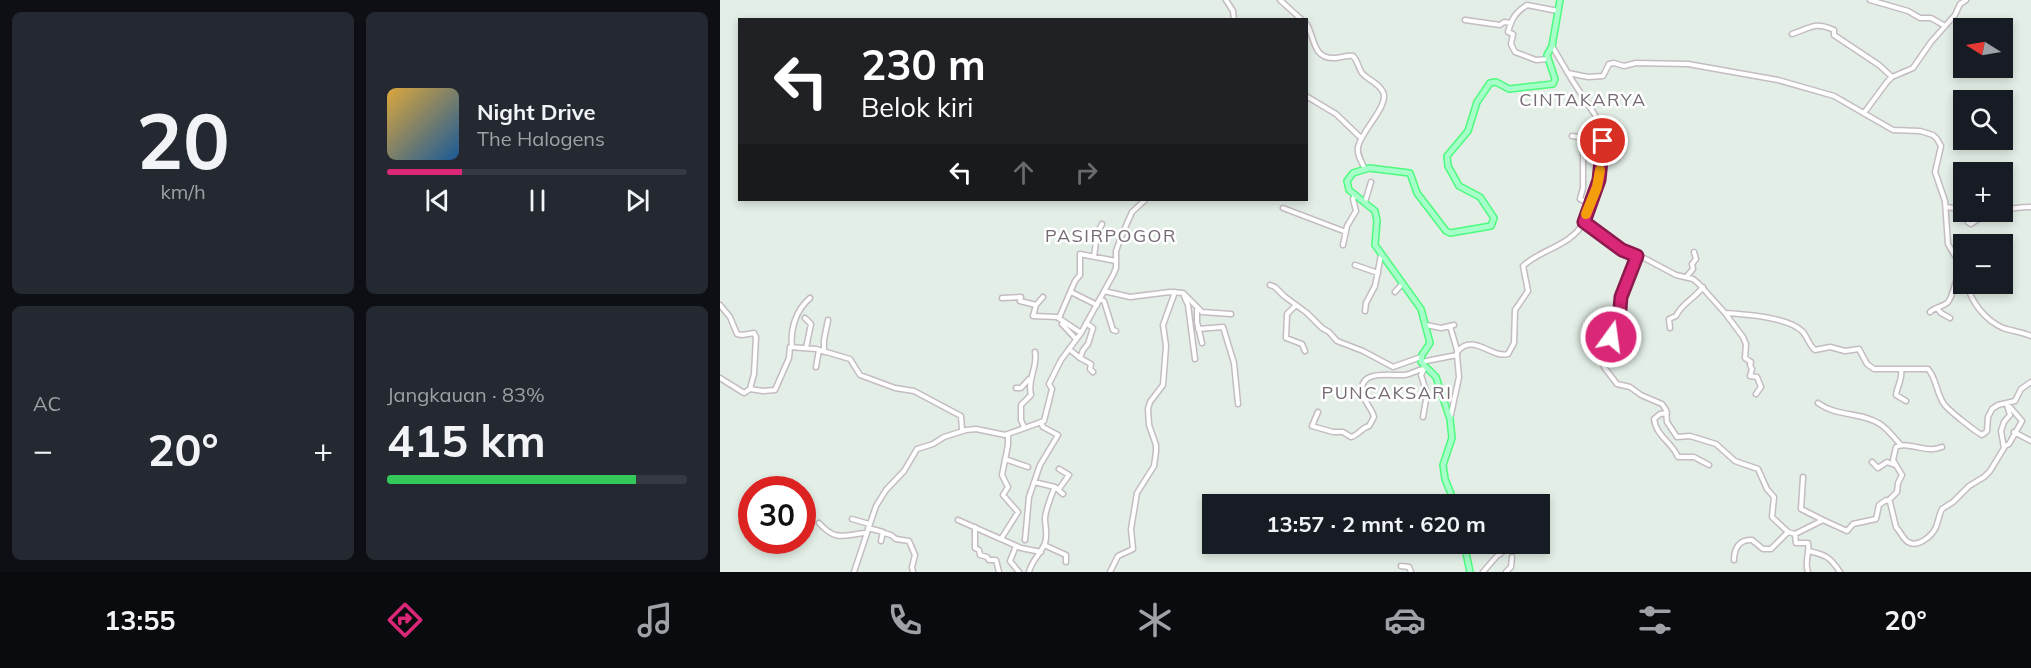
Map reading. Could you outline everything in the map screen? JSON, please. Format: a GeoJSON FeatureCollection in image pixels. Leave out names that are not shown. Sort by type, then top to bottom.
{"type":"FeatureCollection","features":[{"type":"Feature","properties":{"kind":"main road"},"geometry":{"type":"LineString","coordinates":[[1451,494],[1443,465],[1452,438],[1450,419],[1436,377],[1423,364],[1430,342],[1421,309],[1381,255],[1375,243],[1377,221],[1375,211],[1348,188],[1347,180],[1353,173],[1373,168],[1410,173],[1417,193],[1448,232],[1490,227],[1494,221],[1491,211],[1480,197],[1459,186],[1448,166],[1448,156],[1468,131],[1477,102],[1488,86],[1495,82],[1509,89],[1553,84],[1555,79],[1548,52],[1552,46],[1560,0]]}},
{"type":"Feature","properties":{"kind":"main road"},"geometry":{"type":"LineString","coordinates":[[1466,554],[1470,572]]}},
{"type":"Feature","properties":{"kind":"street"},"geometry":{"type":"LineString","coordinates":[[1226,0],[1233,10],[1234,18]]}},
{"type":"Feature","properties":{"kind":"street"},"geometry":{"type":"LineString","coordinates":[[1280,0],[1300,18]]}},
{"type":"Feature","properties":{"kind":"street"},"geometry":{"type":"LineString","coordinates":[[1870,0],[1908,11],[1920,18],[1931,18],[1945,26]]}},
{"type":"Feature","properties":{"kind":"street"},"geometry":{"type":"LineString","coordinates":[[1864,113],[1892,77],[1913,68],[1931,42],[1955,15],[1960,4],[1966,0]]}},
{"type":"Feature","properties":{"kind":"street"},"geometry":{"type":"LineString","coordinates":[[1548,59],[1536,60],[1515,52],[1511,44],[1513,34],[1508,32],[1510,22],[1517,11],[1527,5],[1558,11]]}},
{"type":"Feature","properties":{"kind":"street"},"geometry":{"type":"LineString","coordinates":[[1465,20],[1494,24],[1510,22]]}},
{"type":"Feature","properties":{"kind":"street"},"geometry":{"type":"LineString","coordinates":[[1792,34],[1819,24],[1831,28],[1834,30],[1834,35],[1879,65],[1892,77]]}},
{"type":"Feature","properties":{"kind":"street"},"geometry":{"type":"LineString","coordinates":[[1308,29],[1319,53],[1332,59],[1353,56],[1362,72],[1384,93],[1384,101],[1358,146],[1359,157],[1365,169]]}},
{"type":"Feature","properties":{"kind":"street"},"geometry":{"type":"LineString","coordinates":[[1318,412],[1312,426],[1351,436],[1356,435],[1362,428],[1369,426],[1374,417],[1363,395],[1362,387],[1365,381],[1379,374],[1407,375],[1423,364],[1457,353],[1462,347],[1473,345],[1485,347],[1497,355],[1508,354],[1514,343],[1515,310],[1528,291],[1523,266],[1568,239],[1580,229],[1599,180],[1602,137],[1595,115],[1552,46]]}},
{"type":"Feature","properties":{"kind":"street"},"geometry":{"type":"LineString","coordinates":[[1568,73],[1588,77],[1604,76],[1612,63],[1624,66],[1636,63],[1688,64],[1778,80],[1816,90],[1834,96],[1893,130],[1920,131],[1930,134],[1941,146],[1935,172],[1946,204],[1948,244],[1953,252]]}},
{"type":"Feature","properties":{"kind":"street"},"geometry":{"type":"LineString","coordinates":[[1308,97],[1336,114],[1361,138]]}},
{"type":"Feature","properties":{"kind":"street"},"geometry":{"type":"LineString","coordinates":[[1572,136],[1602,137]]}},
{"type":"Feature","properties":{"kind":"street"},"geometry":{"type":"LineString","coordinates":[[1583,138],[1583,188],[1580,198],[1590,204]]}},
{"type":"Feature","properties":{"kind":"street"},"geometry":{"type":"LineString","coordinates":[[1365,201],[1371,182]]}},
{"type":"Feature","properties":{"kind":"street"},"geometry":{"type":"LineString","coordinates":[[1342,244],[1356,211],[1355,195]]}},
{"type":"Feature","properties":{"kind":"street"},"geometry":{"type":"LineString","coordinates":[[854,572],[865,533],[879,501],[904,471],[917,449],[962,430],[976,429],[1008,434],[1044,422],[1052,389],[1049,384],[1054,371],[1081,333],[1114,273],[1116,249],[1134,209],[1142,201]]}},
{"type":"Feature","properties":{"kind":"street"},"geometry":{"type":"LineString","coordinates":[[1946,204],[1961,209],[1971,224],[1982,216],[2031,207]]}},
{"type":"Feature","properties":{"kind":"street"},"geometry":{"type":"LineString","coordinates":[[1283,208],[1346,232]]}},
{"type":"Feature","properties":{"kind":"street"},"geometry":{"type":"LineString","coordinates":[[1584,222],[1622,250],[1676,275],[1687,276],[1703,287],[1745,342],[1745,358],[1751,362],[1752,369],[1749,375],[1757,377],[1761,388],[1756,394]]}},
{"type":"Feature","properties":{"kind":"street"},"geometry":{"type":"LineString","coordinates":[[1094,257],[1097,232],[1102,224]]}},
{"type":"Feature","properties":{"kind":"street"},"geometry":{"type":"LineString","coordinates":[[1687,276],[1693,269],[1692,264],[1696,259],[1694,252]]}},
{"type":"Feature","properties":{"kind":"street"},"geometry":{"type":"LineString","coordinates":[[1059,318],[1081,272],[1080,254],[1116,261]]}},
{"type":"Feature","properties":{"kind":"street"},"geometry":{"type":"LineString","coordinates":[[1365,310],[1375,286],[1381,255]]}},
{"type":"Feature","properties":{"kind":"street"},"geometry":{"type":"LineString","coordinates":[[1637,256],[1621,297],[1619,320],[1611,337],[1612,349],[1604,365],[1617,384],[1630,387],[1665,407],[1667,422],[1677,437],[1690,436],[1716,444],[1735,461],[1758,469],[1767,489],[1774,497],[1772,517],[1788,532],[1795,534],[1823,520]]}},
{"type":"Feature","properties":{"kind":"street"},"geometry":{"type":"LineString","coordinates":[[1355,265],[1378,273]]}},
{"type":"Feature","properties":{"kind":"street"},"geometry":{"type":"LineString","coordinates":[[1395,292],[1402,284]]}},
{"type":"Feature","properties":{"kind":"street"},"geometry":{"type":"LineString","coordinates":[[1270,285],[1337,341],[1394,367],[1409,360],[1423,364]]}},
{"type":"Feature","properties":{"kind":"street"},"geometry":{"type":"LineString","coordinates":[[1670,328],[1669,319],[1676,316],[1680,307],[1689,302],[1703,287]]}},
{"type":"Feature","properties":{"kind":"street"},"geometry":{"type":"LineString","coordinates":[[1104,291],[1130,297],[1177,292],[1186,295],[1202,312],[1231,314]]}},
{"type":"Feature","properties":{"kind":"street"},"geometry":{"type":"LineString","coordinates":[[1071,292],[1096,305]]}},
{"type":"Feature","properties":{"kind":"street"},"geometry":{"type":"LineString","coordinates":[[1177,292],[1185,297],[1188,305],[1194,359]]}},
{"type":"Feature","properties":{"kind":"street"},"geometry":{"type":"LineString","coordinates":[[1110,572],[1118,555],[1133,549],[1131,529],[1137,493],[1154,466],[1157,448],[1147,413],[1150,402],[1163,385],[1166,346],[1163,325],[1177,292]]}},
{"type":"Feature","properties":{"kind":"street"},"geometry":{"type":"LineString","coordinates":[[1930,312],[1946,304],[1953,292]]}},
{"type":"Feature","properties":{"kind":"street"},"geometry":{"type":"LineString","coordinates":[[1970,294],[1985,315],[2003,328],[2031,336]]}},
{"type":"Feature","properties":{"kind":"street"},"geometry":{"type":"LineString","coordinates":[[1002,298],[1021,297],[1020,301],[1036,305]]}},
{"type":"Feature","properties":{"kind":"street"},"geometry":{"type":"LineString","coordinates":[[1043,297],[1036,305],[1034,316],[1059,318],[1081,333]]}},
{"type":"Feature","properties":{"kind":"street"},"geometry":{"type":"LineString","coordinates":[[750,388],[763,391],[775,390],[788,360],[796,317],[801,307],[810,298]]}},
{"type":"Feature","properties":{"kind":"street"},"geometry":{"type":"LineString","coordinates":[[1100,299],[1104,300],[1110,326],[1116,330]]}},
{"type":"Feature","properties":{"kind":"street"},"geometry":{"type":"LineString","coordinates":[[720,304],[730,316],[737,334],[754,333],[756,337],[754,374],[750,388],[744,393],[720,378]]}},
{"type":"Feature","properties":{"kind":"street"},"geometry":{"type":"LineString","coordinates":[[1296,305],[1287,315],[1286,337],[1302,344],[1305,351]]}},
{"type":"Feature","properties":{"kind":"street"},"geometry":{"type":"LineString","coordinates":[[1937,308],[1950,318]]}},
{"type":"Feature","properties":{"kind":"street"},"geometry":{"type":"LineString","coordinates":[[1197,309],[1198,329],[1202,343]]}},
{"type":"Feature","properties":{"kind":"street"},"geometry":{"type":"LineString","coordinates":[[1725,313],[1753,315],[1788,323],[1802,331],[1815,350],[1830,347],[1845,351],[1859,349],[1867,364],[1873,369],[1924,368],[1929,370],[1945,405],[1974,431],[1982,435],[1988,430],[1988,417],[1992,409],[2000,404],[2008,406],[2022,420],[2009,444],[2005,446],[1987,474],[1972,483],[1953,502],[1942,509],[1937,526],[1929,537],[1915,544],[1906,540],[1896,527],[1888,501]]}},
{"type":"Feature","properties":{"kind":"street"},"geometry":{"type":"LineString","coordinates":[[805,318],[811,324],[806,348]]}},
{"type":"Feature","properties":{"kind":"street"},"geometry":{"type":"LineString","coordinates":[[824,352],[828,320]]}},
{"type":"Feature","properties":{"kind":"street"},"geometry":{"type":"LineString","coordinates":[[1080,358],[1093,328],[1086,323]]}},
{"type":"Feature","properties":{"kind":"street"},"geometry":{"type":"LineString","coordinates":[[1062,324],[1077,339]]}},
{"type":"Feature","properties":{"kind":"street"},"geometry":{"type":"LineString","coordinates":[[1426,325],[1441,328],[1452,325],[1459,377],[1450,419]]}},
{"type":"Feature","properties":{"kind":"street"},"geometry":{"type":"LineString","coordinates":[[1198,329],[1223,327],[1234,363],[1238,404]]}},
{"type":"Feature","properties":{"kind":"street"},"geometry":{"type":"LineString","coordinates":[[792,346],[819,350],[850,359],[860,375],[890,387],[914,391],[957,414],[961,417],[962,430]]}},
{"type":"Feature","properties":{"kind":"street"},"geometry":{"type":"LineString","coordinates":[[816,367],[819,350]]}},
{"type":"Feature","properties":{"kind":"street"},"geometry":{"type":"LineString","coordinates":[[1068,350],[1091,364],[1090,369],[1093,372]]}},
{"type":"Feature","properties":{"kind":"street"},"geometry":{"type":"LineString","coordinates":[[1024,427],[1021,420],[1021,405],[1030,397],[1030,379],[1034,368],[1035,352]]}},
{"type":"Feature","properties":{"kind":"street"},"geometry":{"type":"LineString","coordinates":[[1423,364],[1421,375],[1427,394],[1423,417]]}},
{"type":"Feature","properties":{"kind":"street"},"geometry":{"type":"LineString","coordinates":[[1900,370],[1902,378],[1896,395],[1906,401]]}},
{"type":"Feature","properties":{"kind":"street"},"geometry":{"type":"LineString","coordinates":[[1016,388],[1021,388],[1030,379]]}},
{"type":"Feature","properties":{"kind":"street"},"geometry":{"type":"LineString","coordinates":[[2008,406],[2015,401],[2021,389],[2031,382]]}},
{"type":"Feature","properties":{"kind":"street"},"geometry":{"type":"LineString","coordinates":[[1818,403],[1830,411],[1879,423],[1901,445],[1929,450],[1942,447]]}},
{"type":"Feature","properties":{"kind":"street"},"geometry":{"type":"LineString","coordinates":[[2005,446],[2001,431],[2010,415],[2008,406]]}},
{"type":"Feature","properties":{"kind":"street"},"geometry":{"type":"LineString","coordinates":[[1667,413],[1660,414],[1654,419],[1656,429],[1662,438],[1674,449],[1678,457],[1694,457],[1709,465]]}},
{"type":"Feature","properties":{"kind":"street"},"geometry":{"type":"LineString","coordinates":[[1025,540],[1028,503],[1034,482],[1045,454],[1058,435],[1043,427],[1041,423]]}},
{"type":"Feature","properties":{"kind":"street"},"geometry":{"type":"LineString","coordinates":[[2014,432],[2031,441]]}},
{"type":"Feature","properties":{"kind":"street"},"geometry":{"type":"LineString","coordinates":[[1001,539],[1018,512],[1003,495],[1008,486],[1002,476],[1008,434]]}},
{"type":"Feature","properties":{"kind":"street"},"geometry":{"type":"LineString","coordinates":[[1803,477],[1801,509],[1847,531],[1853,524],[1876,519],[1880,505],[1897,492],[1902,475],[1893,460],[1893,452],[1901,445]]}},
{"type":"Feature","properties":{"kind":"street"},"geometry":{"type":"LineString","coordinates":[[1005,459],[1028,467]]}},
{"type":"Feature","properties":{"kind":"street"},"geometry":{"type":"LineString","coordinates":[[1872,462],[1879,469],[1887,462],[1896,465]]}},
{"type":"Feature","properties":{"kind":"street"},"geometry":{"type":"LineString","coordinates":[[1029,572],[1031,564],[1041,552],[1044,544],[1047,531],[1045,515],[1051,501],[1050,495],[1069,475],[1059,469]]}},
{"type":"Feature","properties":{"kind":"street"},"geometry":{"type":"LineString","coordinates":[[1034,482],[1057,488],[1063,494]]}},
{"type":"Feature","properties":{"kind":"street"},"geometry":{"type":"LineString","coordinates":[[852,519],[894,536],[896,539],[909,541],[915,555],[913,572]]}},
{"type":"Feature","properties":{"kind":"street"},"geometry":{"type":"LineString","coordinates":[[958,520],[1016,546],[1041,552]]}},
{"type":"Feature","properties":{"kind":"street"},"geometry":{"type":"LineString","coordinates":[[819,523],[830,533],[840,537],[865,533]]}},
{"type":"Feature","properties":{"kind":"street"},"geometry":{"type":"LineString","coordinates":[[975,527],[975,549],[989,560],[996,560],[999,572]]}},
{"type":"Feature","properties":{"kind":"street"},"geometry":{"type":"LineString","coordinates":[[1734,560],[1735,549],[1742,542],[1752,540],[1763,549],[1771,549],[1788,532]]}},
{"type":"Feature","properties":{"kind":"street"},"geometry":{"type":"LineString","coordinates":[[881,541],[884,533]]}},
{"type":"Feature","properties":{"kind":"street"},"geometry":{"type":"LineString","coordinates":[[1795,534],[1796,542],[1808,543],[1809,551],[1806,557],[1808,572]]}},
{"type":"Feature","properties":{"kind":"street"},"geometry":{"type":"LineString","coordinates":[[1044,544],[1066,555],[1066,562]]}},
{"type":"Feature","properties":{"kind":"street"},"geometry":{"type":"LineString","coordinates":[[1016,546],[1010,561],[1019,572]]}},
{"type":"Feature","properties":{"kind":"street"},"geometry":{"type":"LineString","coordinates":[[1809,551],[1822,553],[1831,559],[1840,572]]}},
{"type":"Feature","properties":{"kind":"street"},"geometry":{"type":"LineString","coordinates":[[1484,572],[1500,554]]}},
{"type":"Feature","properties":{"kind":"street"},"geometry":{"type":"LineString","coordinates":[[1506,572],[1512,565],[1512,557]]}},
{"type":"Feature","properties":{"kind":"street"},"geometry":{"type":"LineString","coordinates":[[1401,566],[1409,567],[1411,572]]}},
{"type":"Feature","properties":{"kind":"slow traffic"},"geometry":{"type":"LineString","coordinates":[[1586,214],[1595,195],[1600,170]]}},
{"type":"Feature","properties":{"kind":"district","name":"CINTAKARYA"},"geometry":{"type":"Point","coordinates":[1583,100]}},
{"type":"Feature","properties":{"kind":"district","name":"PASIRPOGOR"},"geometry":{"type":"Point","coordinates":[1111,236]}},
{"type":"Feature","properties":{"kind":"district","name":"PUNCAKSARI"},"geometry":{"type":"Point","coordinates":[1387,393]}},
{"type":"Feature","properties":{"kind":"route"},"geometry":{"type":"LineString","coordinates":[[1603,141],[1599,180],[1584,222],[1622,250],[1637,256],[1621,297],[1618,309],[1619,320],[1611,337]]}}]}
